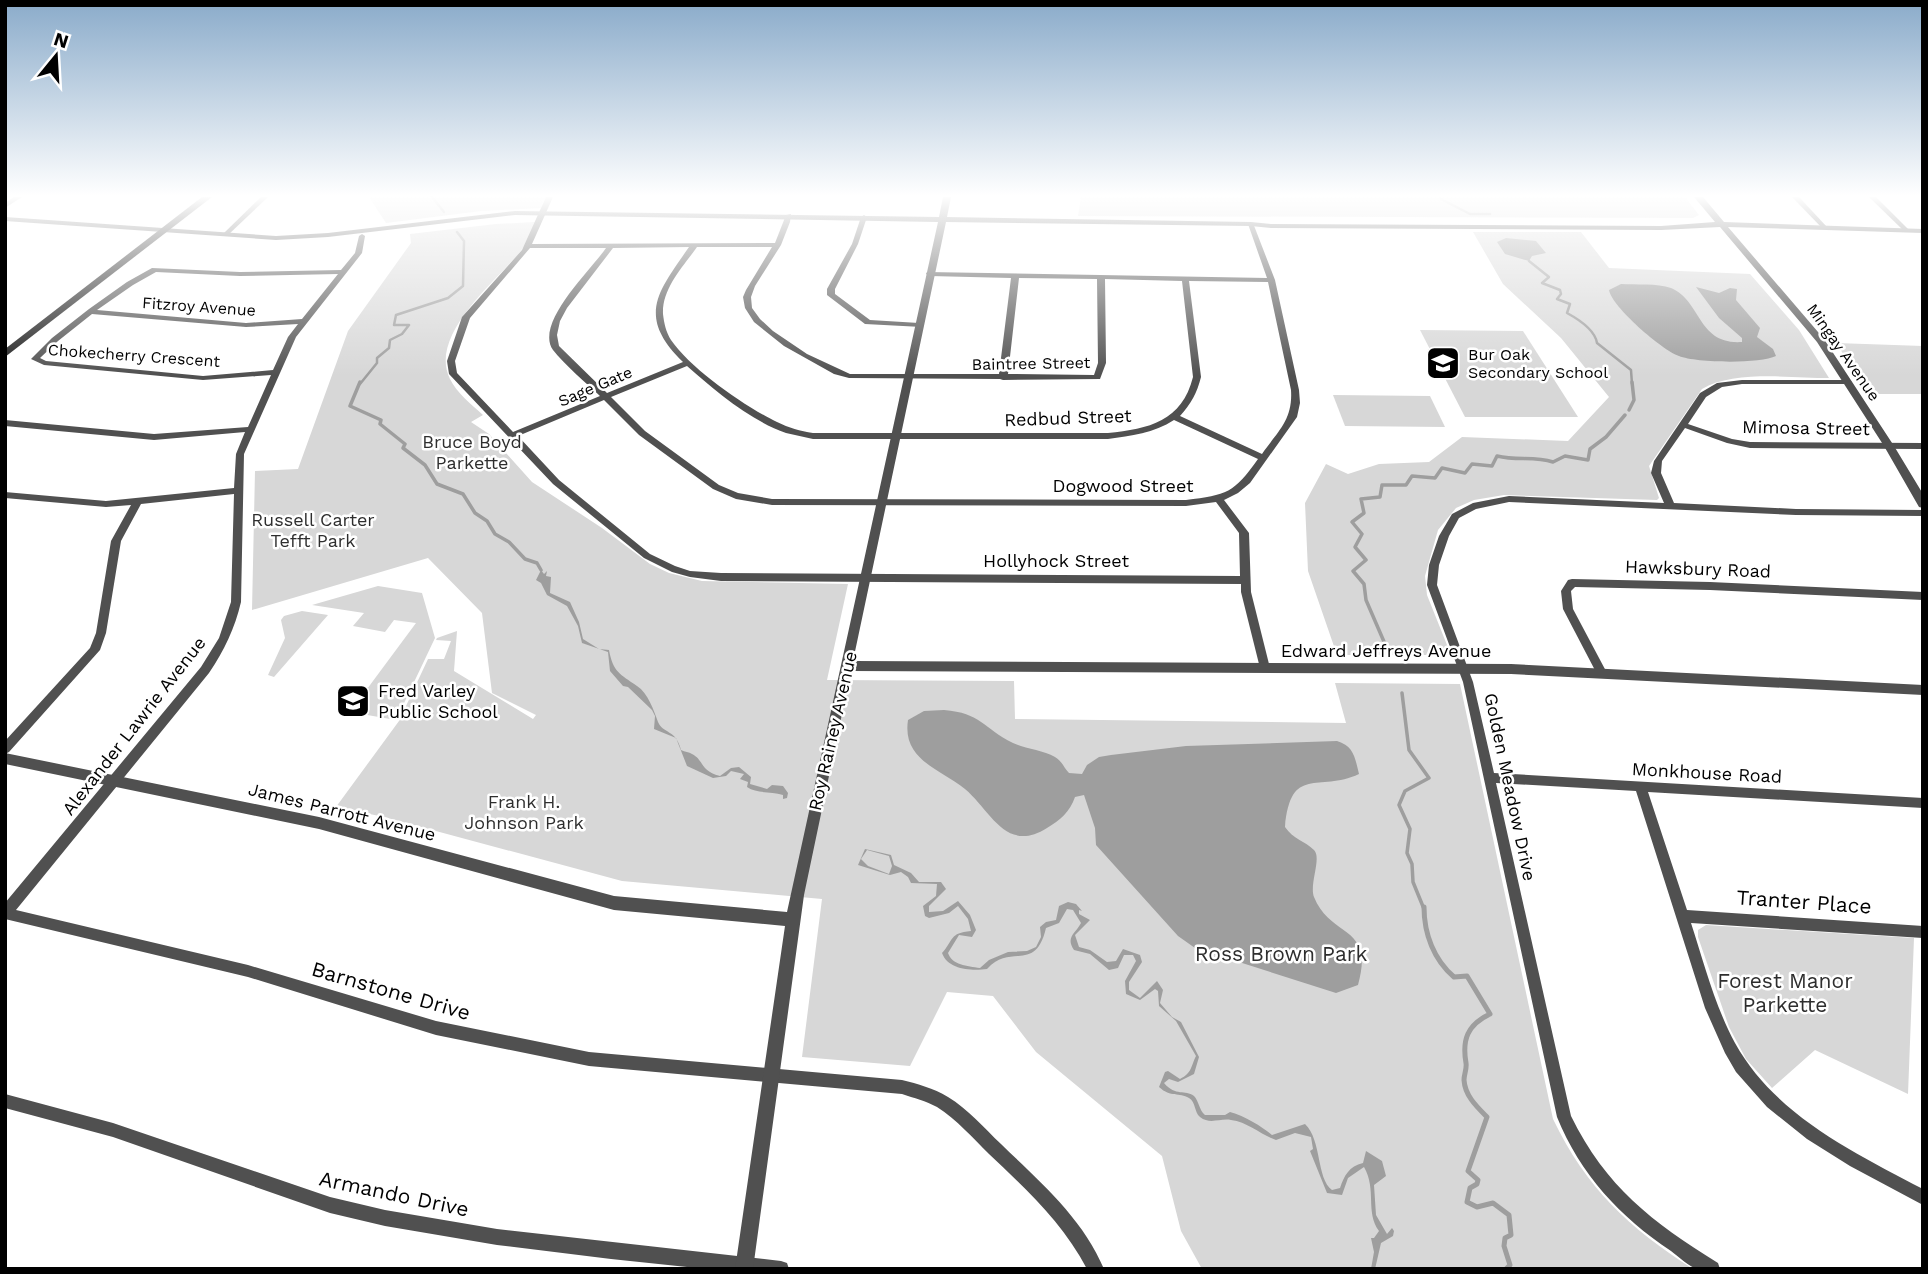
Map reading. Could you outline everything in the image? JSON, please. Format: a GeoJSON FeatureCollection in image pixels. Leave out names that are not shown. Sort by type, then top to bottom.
{"type":"FeatureCollection","features":[{"type":"Feature","properties":{"kind":"main road"},"geometry":{"type":"LineString","coordinates":[[5,354],[129,256]]}},
{"type":"Feature","properties":{"kind":"main road"},"geometry":{"type":"LineString","coordinates":[[112,272],[133,264],[141,256]]}},
{"type":"Feature","properties":{"kind":"street","name":"Alexander Lawrie Avenue"},"geometry":{"type":"LineString","coordinates":[[5,913],[205,670],[228,631],[236,602],[240,454],[292,337],[355,256]]}},
{"type":"Feature","properties":{"kind":"street","name":"Hollyhock Street"},"geometry":{"type":"LineString","coordinates":[[519,256],[468,313],[451,361],[453,374],[511,436],[579,502],[647,556],[672,569],[722,577],[1245,580]]}},
{"type":"Feature","properties":{"kind":"street","name":"Dogwood Street"},"geometry":{"type":"LineString","coordinates":[[603,256],[572,295],[552,337],[558,352],[648,438],[716,487],[736,496],[758,501],[1186,503],[1217,499],[1241,487],[1290,422],[1297,403],[1271,279],[1263,256]]}},
{"type":"Feature","properties":{"kind":"street","name":"Redbud Street"},"geometry":{"type":"LineString","coordinates":[[687,256],[665,289],[659,306],[660,323],[667,340],[725,392],[762,418],[788,431],[813,436],[1108,436],[1149,429],[1175,417]]}},
{"type":"Feature","properties":{"kind":"street","name":"Baintree Street"},"geometry":{"type":"LineString","coordinates":[[771,256],[748,293],[747,307],[754,318],[809,360],[827,370],[858,377],[1097,377],[1102,363],[1101,279]]}},
{"type":"Feature","properties":{"kind":"street"},"geometry":{"type":"LineString","coordinates":[[848,256],[831,289],[831,295],[869,322],[919,325]]}},
{"type":"Feature","properties":{"kind":"street","name":"Roy Rainey Avenue"},"geometry":{"type":"LineString","coordinates":[[744,1267],[804,863],[934,256]]}},
{"type":"Feature","properties":{"kind":"street","name":"Mingay Avenue"},"geometry":{"type":"LineString","coordinates":[[1749,256],[1807,323],[1848,382],[1923,504]]}},
{"type":"Feature","properties":{"kind":"street","name":"Chokecherry Crescent"},"geometry":{"type":"LineString","coordinates":[[277,372],[203,378],[44,363],[35,359],[144,274],[160,269],[240,274],[342,272]]}},
{"type":"Feature","properties":{"kind":"street"},"geometry":{"type":"LineString","coordinates":[[930,274],[1101,279],[1271,279]]}},
{"type":"Feature","properties":{"kind":"street"},"geometry":{"type":"LineString","coordinates":[[1003,378],[1015,277]]}},
{"type":"Feature","properties":{"kind":"street"},"geometry":{"type":"LineString","coordinates":[[1185,279],[1197,377],[1196,391],[1175,417],[1263,458]]}},
{"type":"Feature","properties":{"kind":"street","name":"Fitzroy Avenue"},"geometry":{"type":"LineString","coordinates":[[92,312],[246,325],[304,321]]}},
{"type":"Feature","properties":{"kind":"street","name":"Sage Gate"},"geometry":{"type":"LineString","coordinates":[[511,436],[689,362]]}},
{"type":"Feature","properties":{"kind":"street"},"geometry":{"type":"LineString","coordinates":[[1670,506],[1656,473],[1658,461],[1703,395],[1720,385],[1742,382],[1848,382]]}},
{"type":"Feature","properties":{"kind":"street"},"geometry":{"type":"LineString","coordinates":[[5,423],[154,437],[251,429]]}},
{"type":"Feature","properties":{"kind":"street","name":"Mimosa Street"},"geometry":{"type":"LineString","coordinates":[[1683,425],[1740,444],[1923,446]]}},
{"type":"Feature","properties":{"kind":"street"},"geometry":{"type":"LineString","coordinates":[[5,495],[97,505],[238,491]]}},
{"type":"Feature","properties":{"kind":"street"},"geometry":{"type":"LineString","coordinates":[[1217,499],[1244,533],[1245,580],[1265,668]]}},
{"type":"Feature","properties":{"kind":"street","name":"Golden Meadow Drive"},"geometry":{"type":"LineString","coordinates":[[1712,1269],[1625,1208],[1604,1184],[1571,1135],[1558,1099],[1464,669],[1432,584],[1441,546],[1448,525],[1455,516],[1473,506],[1509,499],[1796,512],[1923,513]]}},
{"type":"Feature","properties":{"kind":"street"},"geometry":{"type":"LineString","coordinates":[[5,749],[95,650],[102,633],[116,541],[137,502]]}},
{"type":"Feature","properties":{"kind":"street","name":"Hawksbury Road"},"geometry":{"type":"LineString","coordinates":[[1602,673],[1568,609],[1566,591],[1572,583],[1710,586],[1923,596]]}},
{"type":"Feature","properties":{"kind":"street","name":"Edward Jeffreys Avenue"},"geometry":{"type":"LineString","coordinates":[[848,666],[1464,669],[1602,673],[1923,690]]}},
{"type":"Feature","properties":{"kind":"street","name":"James Parrott Avenue"},"geometry":{"type":"LineString","coordinates":[[5,758],[319,823],[614,903],[794,920]]}},
{"type":"Feature","properties":{"kind":"street","name":"Monkhouse Road"},"geometry":{"type":"LineString","coordinates":[[1489,778],[1923,803]]}},
{"type":"Feature","properties":{"kind":"street"},"geometry":{"type":"LineString","coordinates":[[1640,786],[1721,1030],[1736,1058],[1755,1084],[1792,1119],[1923,1197]]}},
{"type":"Feature","properties":{"kind":"street","name":"Barnstone Drive"},"geometry":{"type":"LineString","coordinates":[[5,913],[248,971],[436,1028],[539,1051],[589,1059],[902,1087],[940,1101],[960,1115],[1057,1208],[1085,1245],[1096,1269]]}},
{"type":"Feature","properties":{"kind":"street","name":"Tranter Place"},"geometry":{"type":"LineString","coordinates":[[1683,915],[1923,932]]}},
{"type":"Feature","properties":{"kind":"street","name":"Armando Drive"},"geometry":{"type":"LineString","coordinates":[[5,1101],[113,1130],[359,1213],[530,1243],[781,1269]]}},
{"type":"Feature","properties":{"kind":"green space","name":"Ross Brown Park"},"geometry":{"type":"Polygon","coordinates":[[[401,256],[516,256],[468,310],[448,345],[446,362],[450,379],[483,415],[471,422],[489,434],[532,482],[602,528],[650,564],[669,573],[702,581],[848,584],[827,680],[1014,681],[1015,719],[1346,723],[1335,683],[1460,684],[1553,1119],[1580,1166],[1611,1204],[1649,1238],[1693,1269],[1202,1269],[1181,1231],[1162,1156],[1036,1052],[993,996],[947,992],[910,1066],[802,1057],[822,899],[622,881],[384,817],[336,807],[399,721],[428,659],[444,659],[451,641],[436,640],[437,638],[457,631],[454,671],[533,719],[536,715],[492,693],[482,613],[428,558],[252,610],[255,471],[298,469],[348,331],[401,256]]]}},
{"type":"Feature","properties":{"kind":"green space"},"geometry":{"type":"Polygon","coordinates":[[[1487,256],[1600,256],[1609,268],[1750,274],[1799,330],[1829,378],[1746,377],[1715,383],[1702,389],[1649,466],[1659,498],[1657,500],[1504,495],[1474,500],[1456,508],[1438,530],[1425,576],[1427,595],[1451,655],[1337,655],[1308,571],[1305,503],[1326,464],[1348,474],[1379,464],[1429,462],[1462,437],[1568,441],[1609,397],[1561,338],[1503,284],[1487,256]]]}},
{"type":"Feature","properties":{"kind":"green space"},"geometry":{"type":"Polygon","coordinates":[[[1420,330],[1523,331],[1578,417],[1465,417],[1420,330]]]}},
{"type":"Feature","properties":{"kind":"green space"},"geometry":{"type":"Polygon","coordinates":[[[1836,343],[1923,346],[1923,394],[1870,394],[1836,343]]]}},
{"type":"Feature","properties":{"kind":"green space"},"geometry":{"type":"Polygon","coordinates":[[[1333,395],[1430,396],[1445,427],[1345,426],[1333,395]]]}},
{"type":"Feature","properties":{"kind":"green space"},"geometry":{"type":"Polygon","coordinates":[[[378,586],[422,593],[435,638],[396,720],[350,712],[416,623],[394,620],[385,632],[353,626],[364,613],[312,605],[378,586]]]}},
{"type":"Feature","properties":{"kind":"green space"},"geometry":{"type":"Polygon","coordinates":[[[302,611],[328,615],[274,677],[268,675],[285,638],[281,620],[284,616],[302,611]]]}},
{"type":"Feature","properties":{"kind":"green space","name":"Forest Manor Parkette"},"geometry":{"type":"Polygon","coordinates":[[[1706,925],[1914,938],[1908,1094],[1815,1050],[1772,1088],[1746,1059],[1729,1027],[1698,937],[1698,930],[1706,925]]]}},
{"type":"Feature","properties":{"kind":"shaded area"},"geometry":{"type":"Polygon","coordinates":[[[1513,256],[1532,256],[1529,261],[1513,256]]]}},
{"type":"Feature","properties":{"kind":"shaded area"},"geometry":{"type":"Polygon","coordinates":[[[1621,284],[1671,288],[1689,302],[1716,337],[1742,342],[1742,338],[1719,318],[1696,287],[1719,293],[1730,288],[1737,289],[1736,300],[1760,328],[1757,337],[1773,349],[1776,356],[1728,362],[1679,356],[1650,337],[1619,307],[1609,290],[1621,284]]]}},
{"type":"Feature","properties":{"kind":"shaded area"},"geometry":{"type":"Polygon","coordinates":[[[541,570],[544,574],[547,571],[546,576],[551,577],[550,593],[570,602],[583,639],[599,649],[582,643],[578,626],[567,606],[547,595],[541,583],[536,580],[541,570]]]}},
{"type":"Feature","properties":{"kind":"shaded area"},"geometry":{"type":"Polygon","coordinates":[[[599,649],[609,650],[615,668],[644,693],[660,726],[675,738],[654,729],[655,716],[652,710],[628,687],[623,686],[610,671],[608,652],[599,649]]]}},
{"type":"Feature","properties":{"kind":"shaded area"},"geometry":{"type":"Polygon","coordinates":[[[944,710],[966,714],[1013,743],[1055,757],[1069,773],[1082,774],[1087,765],[1099,757],[1186,746],[1337,741],[1343,743],[1353,753],[1359,774],[1300,788],[1293,795],[1288,807],[1285,827],[1314,850],[1317,859],[1314,897],[1321,910],[1356,941],[1361,951],[1362,965],[1358,985],[1336,993],[1195,948],[1178,936],[1096,845],[1095,828],[1084,795],[1075,797],[1064,815],[1047,828],[1033,835],[1010,833],[965,789],[925,762],[911,745],[908,720],[924,711],[944,710]]]}},
{"type":"Feature","properties":{"kind":"shaded area"},"geometry":{"type":"Polygon","coordinates":[[[681,750],[696,756],[714,774],[720,776],[731,768],[739,767],[751,777],[750,784],[767,789],[772,785],[783,786],[788,793],[787,798],[747,787],[748,782],[740,779],[744,774],[731,771],[726,776],[713,778],[687,766],[681,750]]]}},
{"type":"Feature","properties":{"kind":"shaded area"},"geometry":{"type":"Polygon","coordinates":[[[865,849],[891,855],[894,865],[911,873],[919,882],[941,882],[946,889],[929,906],[929,912],[943,911],[958,901],[970,915],[976,930],[972,937],[959,935],[948,953],[956,962],[980,968],[989,960],[1008,952],[1027,951],[1036,947],[1041,937],[1040,927],[1046,922],[1056,920],[1059,906],[1068,902],[1076,904],[1082,911],[1079,910],[1079,914],[1090,920],[1075,935],[1079,947],[1090,950],[1107,962],[1116,961],[1123,949],[1140,955],[1142,962],[1129,982],[1129,990],[1140,998],[1157,981],[1163,990],[1160,1003],[1172,1017],[1181,1022],[1199,1057],[1194,1074],[1178,1082],[1169,1079],[1164,1083],[1168,1087],[1194,1096],[1205,1115],[1225,1115],[1230,1112],[1272,1135],[1305,1124],[1314,1139],[1323,1177],[1332,1190],[1340,1188],[1348,1172],[1363,1163],[1366,1151],[1382,1161],[1386,1176],[1374,1185],[1376,1215],[1387,1234],[1392,1228],[1394,1231],[1393,1236],[1381,1243],[1375,1269],[1371,1269],[1374,1252],[1371,1238],[1379,1231],[1373,1216],[1370,1184],[1364,1167],[1348,1178],[1342,1195],[1327,1193],[1310,1151],[1313,1149],[1311,1137],[1295,1133],[1276,1140],[1237,1121],[1204,1119],[1198,1115],[1189,1098],[1167,1093],[1159,1087],[1165,1072],[1168,1071],[1180,1079],[1187,1074],[1196,1056],[1176,1021],[1159,1006],[1158,991],[1155,989],[1140,1000],[1126,994],[1125,981],[1136,961],[1133,955],[1124,955],[1118,968],[1109,970],[1090,954],[1074,950],[1071,938],[1081,923],[1073,910],[1067,909],[1059,923],[1046,928],[1036,950],[1029,954],[996,961],[987,969],[961,968],[949,963],[942,953],[955,935],[971,931],[968,919],[958,906],[949,913],[929,918],[925,916],[923,906],[936,896],[937,884],[911,883],[901,872],[890,875],[858,865],[865,849]],[[867,850],[861,859],[868,866],[889,874],[892,866],[889,856],[867,850]]]}},
{"type":"Feature","properties":{"kind":"waterway"},"geometry":{"type":"LineString","coordinates":[[360,384],[377,363],[377,358],[389,348],[390,340],[402,334],[409,325],[394,325],[396,315],[448,298],[463,286],[464,256]]}},
{"type":"Feature","properties":{"kind":"waterway"},"geometry":{"type":"LineString","coordinates":[[1529,261],[1549,277],[1542,283],[1560,290],[1561,294],[1557,299],[1570,304],[1567,313],[1585,325],[1597,343],[1631,370],[1632,384]]}},
{"type":"Feature","properties":{"kind":"waterway"},"geometry":{"type":"LineString","coordinates":[[360,382],[350,406],[381,420],[380,424],[405,444],[403,448],[425,465],[437,484],[463,494],[475,513],[487,521],[495,534],[509,542],[525,559],[537,563],[541,570]]}},
{"type":"Feature","properties":{"kind":"waterway"},"geometry":{"type":"LineString","coordinates":[[1629,410],[1634,400],[1632,382]]}},
{"type":"Feature","properties":{"kind":"waterway"},"geometry":{"type":"LineString","coordinates":[[1385,644],[1366,600],[1364,584],[1353,571],[1366,560],[1355,547],[1362,534],[1352,522],[1364,513],[1361,499],[1380,497],[1382,485],[1406,485],[1412,476],[1435,478],[1442,468],[1465,473],[1472,464],[1492,466],[1497,456],[1553,462],[1565,456],[1588,460],[1590,449],[1606,437],[1625,415]]}},
{"type":"Feature","properties":{"kind":"waterway"},"geometry":{"type":"LineString","coordinates":[[1402,693],[1409,750],[1429,778],[1405,791],[1399,805],[1410,829],[1407,853],[1412,864],[1413,882],[1424,909]]}},
{"type":"Feature","properties":{"kind":"waterway"},"geometry":{"type":"LineString","coordinates":[[1424,907],[1428,937],[1441,963],[1454,977],[1467,976],[1490,1014],[1471,1028],[1465,1047],[1465,1086],[1472,1101],[1487,1117],[1468,1171],[1478,1180],[1477,1184],[1470,1188],[1467,1202],[1477,1207],[1493,1203],[1509,1215],[1511,1235],[1505,1238],[1504,1246],[1510,1265],[1506,1269]]}},
{"type":"Feature","properties":{"kind":"place","name":"Bur Oak Secondary School"},"geometry":{"type":"Point","coordinates":[1443,363]}},
{"type":"Feature","properties":{"kind":"place","name":"Fred Varley Public School"},"geometry":{"type":"Point","coordinates":[353,701]}},
{"type":"Feature","properties":{"kind":"park label","name":"Bruce Boyd Parkette"},"geometry":{"type":"Point","coordinates":[472,452]}},
{"type":"Feature","properties":{"kind":"park label","name":"Russell Carter Tefft Park"},"geometry":{"type":"Point","coordinates":[313,530]}},
{"type":"Feature","properties":{"kind":"park label","name":"Frank H. Johnson Park"},"geometry":{"type":"Point","coordinates":[524,812]}}]}
